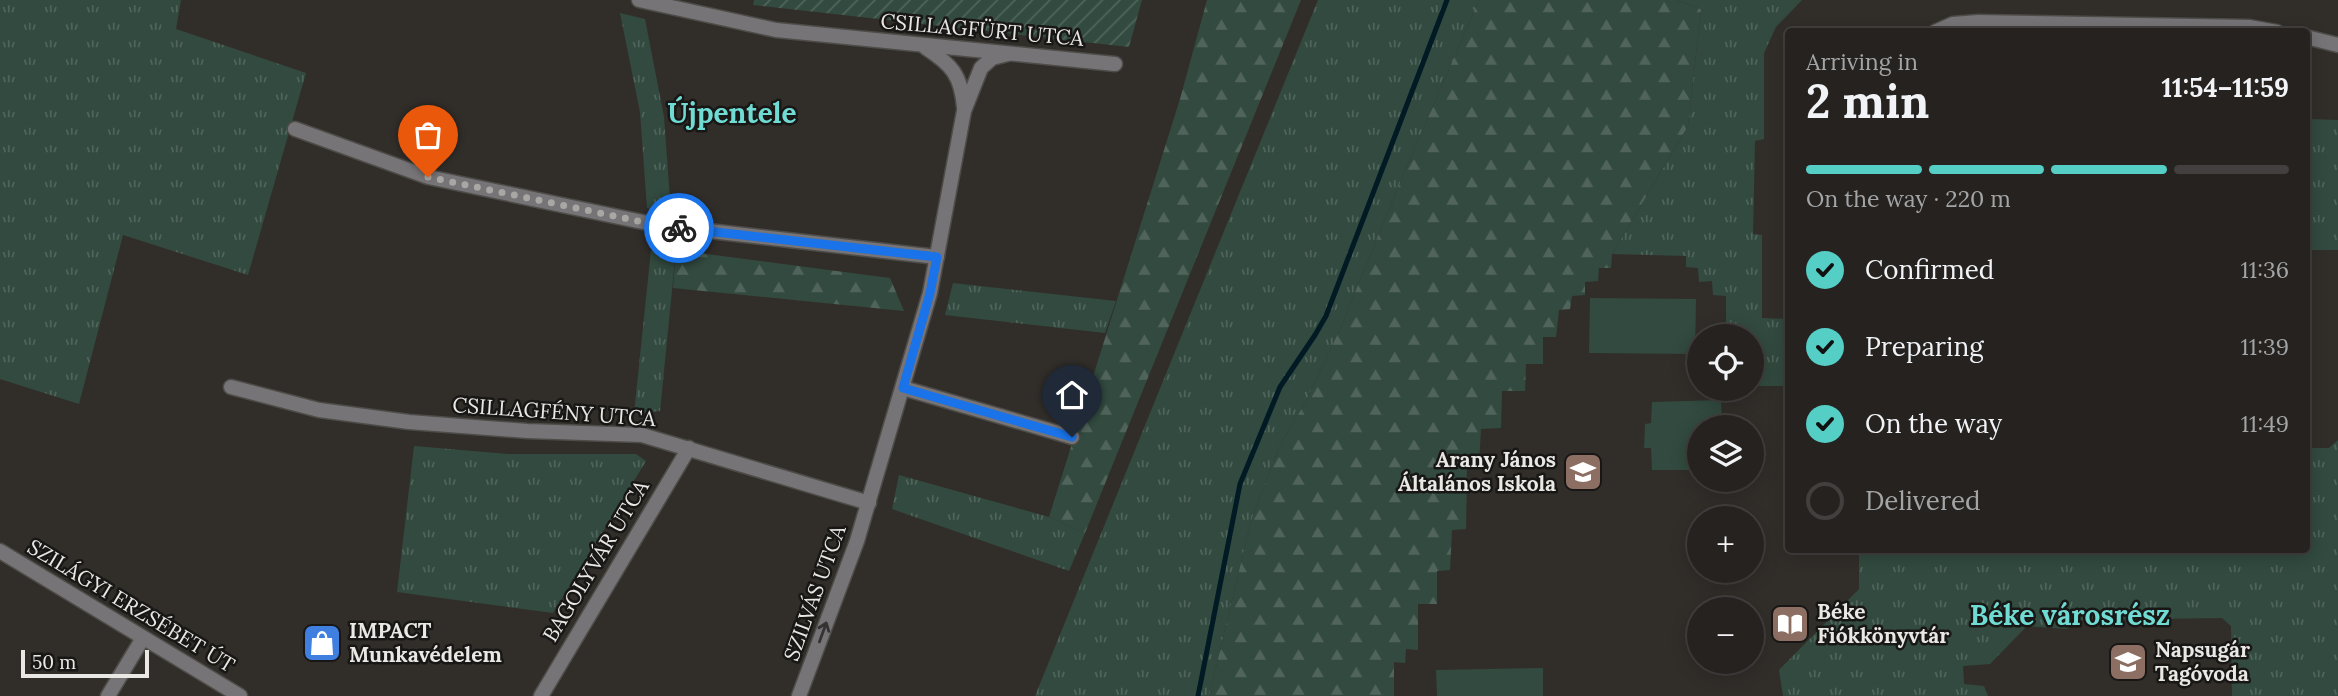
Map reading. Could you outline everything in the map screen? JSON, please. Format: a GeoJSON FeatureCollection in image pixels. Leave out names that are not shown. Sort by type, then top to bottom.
{"type":"FeatureCollection","features":[{"type":"Feature","properties":{"kind":"street","name":"CSILLAGFÜRT UTCA"},"geometry":{"type":"LineString","coordinates":[[639,0],[766,29],[1115,64]]}},
{"type":"Feature","properties":{"kind":"street"},"geometry":{"type":"LineString","coordinates":[[1944,28],[1953,24],[1978,22],[2071,28],[2255,28]]}},
{"type":"Feature","properties":{"kind":"street"},"geometry":{"type":"LineString","coordinates":[[2310,38],[2338,45]]}},
{"type":"Feature","properties":{"kind":"street"},"geometry":{"type":"LineString","coordinates":[[921,46],[944,60],[954,71],[962,88],[964,111]]}},
{"type":"Feature","properties":{"kind":"street"},"geometry":{"type":"LineString","coordinates":[[964,111],[981,68],[992,58],[1008,54]]}},
{"type":"Feature","properties":{"kind":"street","name":"SZILVÁS UTCA"},"geometry":{"type":"LineString","coordinates":[[799,696],[869,503],[930,293],[964,111]]}},
{"type":"Feature","properties":{"kind":"street"},"geometry":{"type":"LineString","coordinates":[[295,129],[428,177],[657,225],[937,257]]}},
{"type":"Feature","properties":{"kind":"street","name":"CSILLAGFÉNY UTCA"},"geometry":{"type":"LineString","coordinates":[[230,387],[319,410],[360,416],[527,431],[642,435],[869,503]]}},
{"type":"Feature","properties":{"kind":"street"},"geometry":{"type":"LineString","coordinates":[[903,388],[1072,437]]}},
{"type":"Feature","properties":{"kind":"street","name":"BAGOLYVÁR UTCA"},"geometry":{"type":"LineString","coordinates":[[541,696],[689,447]]}},
{"type":"Feature","properties":{"kind":"street","name":"SZILÁGYI ERZSÉBET ÚT"},"geometry":{"type":"LineString","coordinates":[[0,551],[240,696]]}},
{"type":"Feature","properties":{"kind":"street"},"geometry":{"type":"LineString","coordinates":[[108,696],[143,638]]}},
{"type":"Feature","properties":{"kind":"green space"},"geometry":{"type":"Polygon","coordinates":[[[0,0],[181,0],[176,29],[306,73],[248,275],[123,235],[79,404],[0,379],[0,0]]]}},
{"type":"Feature","properties":{"kind":"green space"},"geometry":{"type":"Polygon","coordinates":[[[754,0],[1142,0],[1129,47],[753,5],[754,0]]]}},
{"type":"Feature","properties":{"kind":"green space"},"geometry":{"type":"Polygon","coordinates":[[[1207,0],[1301,0],[1085,533],[1049,517],[1180,99],[1207,0]]]}},
{"type":"Feature","properties":{"kind":"green space"},"geometry":{"type":"Polygon","coordinates":[[[1318,0],[1479,0],[1340,329],[1306,401],[1279,447],[1251,521],[1209,696],[1035,696],[1318,0]]]}},
{"type":"Feature","properties":{"kind":"green space"},"geometry":{"type":"Polygon","coordinates":[[[1479,0],[1676,0],[1701,9],[1688,126],[1612,254],[1611,268],[1599,268],[1598,281],[1585,282],[1585,295],[1572,296],[1570,309],[1559,310],[1556,337],[1543,337],[1543,364],[1526,364],[1525,391],[1502,391],[1501,428],[1481,429],[1479,464],[1467,464],[1466,529],[1452,530],[1450,570],[1437,571],[1437,604],[1418,604],[1418,650],[1406,649],[1405,663],[1394,662],[1394,696],[1209,696],[1251,521],[1279,447],[1306,401],[1340,329],[1479,0]]]}},
{"type":"Feature","properties":{"kind":"green space"},"geometry":{"type":"Polygon","coordinates":[[[1676,0],[1802,0],[1776,27],[1764,53],[1764,139],[1755,141],[1753,234],[1762,235],[1762,318],[1785,319],[1785,386],[1764,386],[1764,324],[1726,324],[1726,296],[1713,295],[1712,281],[1699,282],[1698,268],[1686,267],[1686,256],[1612,254],[1688,126],[1701,9],[1676,0]]]}},
{"type":"Feature","properties":{"kind":"green space"},"geometry":{"type":"Polygon","coordinates":[[[620,13],[645,19],[664,117],[671,213],[647,208],[640,112],[620,13]]]}},
{"type":"Feature","properties":{"kind":"green space"},"geometry":{"type":"Polygon","coordinates":[[[2310,119],[2338,120],[2338,250],[2310,250],[2310,119]]]}},
{"type":"Feature","properties":{"kind":"green space"},"geometry":{"type":"Polygon","coordinates":[[[651,250],[676,250],[660,411],[634,414],[651,250]]]}},
{"type":"Feature","properties":{"kind":"green space"},"geometry":{"type":"Polygon","coordinates":[[[676,250],[890,278],[904,311],[673,288],[676,250]]]}},
{"type":"Feature","properties":{"kind":"green space"},"geometry":{"type":"Polygon","coordinates":[[[953,283],[1116,301],[1105,333],[945,315],[953,283]]]}},
{"type":"Feature","properties":{"kind":"green space"},"geometry":{"type":"Polygon","coordinates":[[[1590,298],[1696,299],[1696,324],[1687,324],[1687,354],[1589,353],[1590,298]]]}},
{"type":"Feature","properties":{"kind":"green space"},"geometry":{"type":"Polygon","coordinates":[[[1721,401],[1722,415],[1687,415],[1687,470],[1652,470],[1651,448],[1644,448],[1645,424],[1651,423],[1652,402],[1721,401]]]}},
{"type":"Feature","properties":{"kind":"green space"},"geometry":{"type":"Polygon","coordinates":[[[2338,440],[2338,696],[2232,696],[2231,626],[2222,618],[2077,620],[2067,629],[2027,626],[1990,664],[1963,666],[1964,684],[1984,686],[1988,696],[1783,696],[1779,670],[1859,589],[1859,553],[2310,553],[2310,448],[2329,448],[2338,440]]]}},
{"type":"Feature","properties":{"kind":"green space"},"geometry":{"type":"Polygon","coordinates":[[[414,446],[508,454],[636,454],[646,461],[553,613],[397,592],[414,446]]]}},
{"type":"Feature","properties":{"kind":"green space"},"geometry":{"type":"Polygon","coordinates":[[[899,475],[1049,517],[1085,533],[1069,571],[892,509],[899,475]]]}},
{"type":"Feature","properties":{"kind":"green space"},"geometry":{"type":"Polygon","coordinates":[[[1543,668],[1543,696],[1437,696],[1436,670],[1543,668]]]}},
{"type":"Feature","properties":{"kind":"waterway"},"geometry":{"type":"LineString","coordinates":[[1198,696],[1240,484],[1280,387],[1326,316],[1447,0]]}},
{"type":"Feature","properties":{"kind":"way so far"},"geometry":{"type":"LineString","coordinates":[[428,177],[679,228]]}},
{"type":"Feature","properties":{"kind":"place","name":"Arany János Általános Iskola"},"geometry":{"type":"Point","coordinates":[1583,472]}},
{"type":"Feature","properties":{"kind":"place","name":"Béke Fiókkönyvtár"},"geometry":{"type":"Point","coordinates":[1790,624]}},
{"type":"Feature","properties":{"kind":"place","name":"IMPACT Munkavédelem"},"geometry":{"type":"Point","coordinates":[322,643]}},
{"type":"Feature","properties":{"kind":"place","name":"Napsugár Tagóvoda"},"geometry":{"type":"Point","coordinates":[2128,662]}},
{"type":"Feature","properties":{"kind":"district","name":"Újpentele"},"geometry":{"type":"Point","coordinates":[732,113]}},
{"type":"Feature","properties":{"kind":"district","name":"Béke városrész"},"geometry":{"type":"Point","coordinates":[2070,615]}},
{"type":"Feature","properties":{"kind":"route"},"geometry":{"type":"LineString","coordinates":[[679,228],[937,257],[930,293],[903,388],[1072,437]]}}]}
